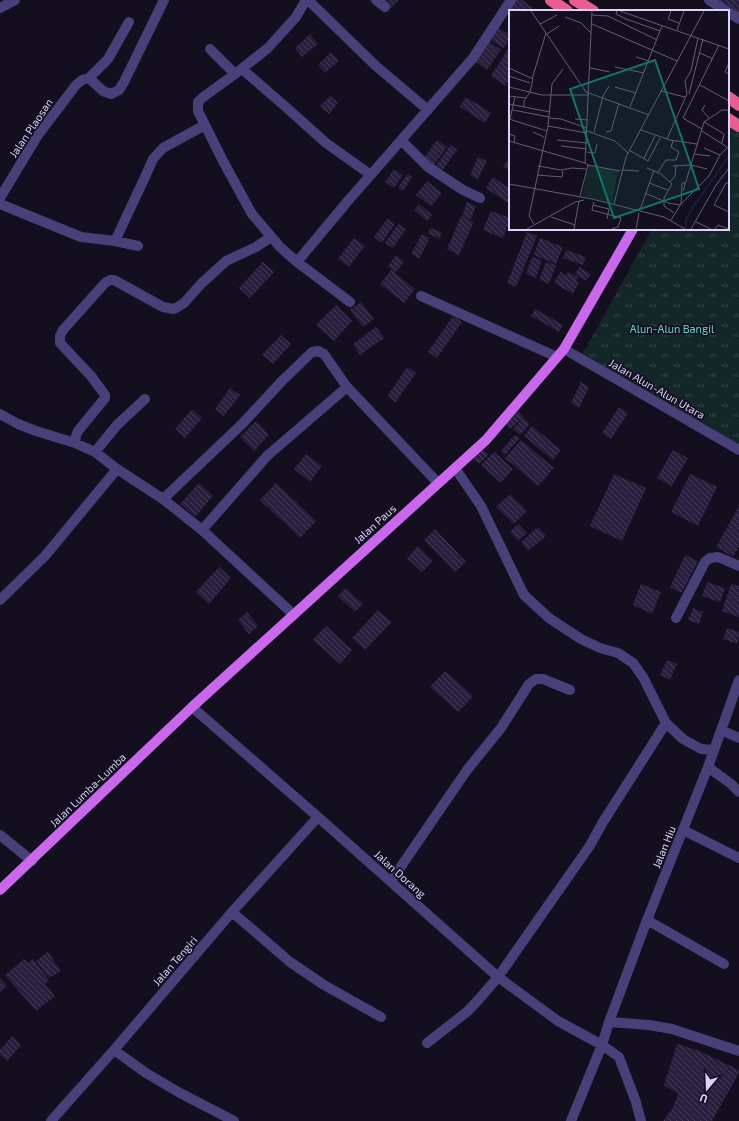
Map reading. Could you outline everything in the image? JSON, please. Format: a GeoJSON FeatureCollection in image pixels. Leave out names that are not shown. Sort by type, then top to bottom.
{"type":"FeatureCollection","features":[{"type":"Feature","properties":{"kind":"highway"},"geometry":{"type":"LineString","coordinates":[[551,0],[566,10]]}},
{"type":"Feature","properties":{"kind":"highway"},"geometry":{"type":"LineString","coordinates":[[575,0],[591,10]]}},
{"type":"Feature","properties":{"kind":"highway"},"geometry":{"type":"LineString","coordinates":[[729,98],[739,105]]}},
{"type":"Feature","properties":{"kind":"highway"},"geometry":{"type":"LineString","coordinates":[[729,120],[739,126]]}},
{"type":"Feature","properties":{"kind":"main road","name":"Jalan Paus"},"geometry":{"type":"LineString","coordinates":[[192,707],[486,440],[564,349],[632,230]]}},
{"type":"Feature","properties":{"kind":"main road","name":"Jalan Lumba-Lumba"},"geometry":{"type":"LineString","coordinates":[[0,890],[192,707]]}},
{"type":"Feature","properties":{"kind":"street"},"geometry":{"type":"LineString","coordinates":[[0,8],[15,0]]}},
{"type":"Feature","properties":{"kind":"street"},"geometry":{"type":"LineString","coordinates":[[89,78],[107,93],[110,94],[119,90],[164,0]]}},
{"type":"Feature","properties":{"kind":"street"},"geometry":{"type":"LineString","coordinates":[[350,302],[297,262],[271,237],[252,214],[198,111],[198,102],[268,48],[296,17],[307,0],[376,66],[428,110]]}},
{"type":"Feature","properties":{"kind":"street"},"geometry":{"type":"LineString","coordinates":[[376,0],[385,7]]}},
{"type":"Feature","properties":{"kind":"street"},"geometry":{"type":"LineString","coordinates":[[297,262],[400,140],[473,58],[511,0]]}},
{"type":"Feature","properties":{"kind":"street"},"geometry":{"type":"LineString","coordinates":[[709,0],[724,10]]}},
{"type":"Feature","properties":{"kind":"street"},"geometry":{"type":"LineString","coordinates":[[729,13],[739,19]]}},
{"type":"Feature","properties":{"kind":"street","name":"Jalan Plaosan"},"geometry":{"type":"LineString","coordinates":[[0,198],[43,129],[76,85],[82,80],[89,78],[108,58],[129,22]]}},
{"type":"Feature","properties":{"kind":"street"},"geometry":{"type":"LineString","coordinates":[[210,49],[287,108],[326,143],[371,174]]}},
{"type":"Feature","properties":{"kind":"street"},"geometry":{"type":"LineString","coordinates":[[115,241],[153,158],[163,148],[205,125]]}},
{"type":"Feature","properties":{"kind":"street"},"geometry":{"type":"LineString","coordinates":[[400,140],[428,167],[463,190],[480,198]]}},
{"type":"Feature","properties":{"kind":"street"},"geometry":{"type":"LineString","coordinates":[[0,204],[81,237],[115,241],[138,246]]}},
{"type":"Feature","properties":{"kind":"street"},"geometry":{"type":"LineString","coordinates":[[75,443],[78,431],[105,398],[105,395],[91,376],[60,343],[60,336],[63,330],[105,283],[110,280],[114,280],[163,307],[173,309],[184,303],[201,284],[226,261],[271,237]]}},
{"type":"Feature","properties":{"kind":"street"},"geometry":{"type":"LineString","coordinates":[[422,296],[557,357]]}},
{"type":"Feature","properties":{"kind":"street","name":"Jalan Alun-Alun Utara"},"geometry":{"type":"LineString","coordinates":[[564,349],[739,450]]}},
{"type":"Feature","properties":{"kind":"street"},"geometry":{"type":"LineString","coordinates":[[163,499],[243,423],[282,381],[312,352],[318,351],[324,354],[347,387],[438,483]]}},
{"type":"Feature","properties":{"kind":"street"},"geometry":{"type":"LineString","coordinates":[[202,530],[267,456],[347,387]]}},
{"type":"Feature","properties":{"kind":"street"},"geometry":{"type":"LineString","coordinates":[[95,452],[117,425],[145,399]]}},
{"type":"Feature","properties":{"kind":"street"},"geometry":{"type":"LineString","coordinates":[[0,414],[18,424],[75,443],[95,452],[117,469],[163,499],[202,530],[293,614]]}},
{"type":"Feature","properties":{"kind":"street"},"geometry":{"type":"LineString","coordinates":[[455,468],[481,506],[524,595],[549,618],[575,635],[600,648],[618,653],[633,663],[643,677],[666,724],[683,739],[701,749],[714,750]]}},
{"type":"Feature","properties":{"kind":"street"},"geometry":{"type":"LineString","coordinates":[[0,600],[45,556],[117,469]]}},
{"type":"Feature","properties":{"kind":"street"},"geometry":{"type":"LineString","coordinates":[[676,618],[705,562],[710,558],[718,558],[739,566]]}},
{"type":"Feature","properties":{"kind":"street"},"geometry":{"type":"LineString","coordinates":[[390,881],[467,770],[501,728],[529,684],[536,679],[543,679],[570,690]]}},
{"type":"Feature","properties":{"kind":"street","name":"Jalan Hiu"},"geometry":{"type":"LineString","coordinates":[[571,1121],[602,1045],[609,1022],[647,920],[708,768],[739,680]]}},
{"type":"Feature","properties":{"kind":"street","name":"Jalan Dorang"},"geometry":{"type":"LineString","coordinates":[[192,707],[498,977],[558,1021],[602,1045],[618,1057],[636,1102],[641,1121]]}},
{"type":"Feature","properties":{"kind":"street"},"geometry":{"type":"LineString","coordinates":[[427,1042],[468,1011],[498,977],[589,847],[603,822],[666,724]]}},
{"type":"Feature","properties":{"kind":"street"},"geometry":{"type":"LineString","coordinates":[[721,730],[739,738]]}},
{"type":"Feature","properties":{"kind":"street"},"geometry":{"type":"LineString","coordinates":[[708,768],[731,784],[739,792]]}},
{"type":"Feature","properties":{"kind":"street","name":"Jalan Tengiri"},"geometry":{"type":"LineString","coordinates":[[51,1121],[232,912],[318,817]]}},
{"type":"Feature","properties":{"kind":"street"},"geometry":{"type":"LineString","coordinates":[[683,830],[739,858]]}},
{"type":"Feature","properties":{"kind":"street"},"geometry":{"type":"LineString","coordinates":[[0,835],[32,860]]}},
{"type":"Feature","properties":{"kind":"street"},"geometry":{"type":"LineString","coordinates":[[232,912],[290,962],[324,985],[381,1017]]}},
{"type":"Feature","properties":{"kind":"street"},"geometry":{"type":"LineString","coordinates":[[647,920],[724,964]]}},
{"type":"Feature","properties":{"kind":"street"},"geometry":{"type":"LineString","coordinates":[[609,1022],[650,1025],[672,1029],[739,1051]]}},
{"type":"Feature","properties":{"kind":"street"},"geometry":{"type":"LineString","coordinates":[[114,1050],[146,1073],[180,1094],[234,1121]]}},
{"type":"Feature","properties":{"kind":"green space","name":"Alun-Alun Bangil"},"geometry":{"type":"Polygon","coordinates":[[[729,126],[739,132],[739,444],[582,355],[651,230],[729,230],[729,126]]]}},
{"type":"Feature","properties":{"kind":"building"},"geometry":{"type":"Polygon","coordinates":[[[384,0],[399,0],[391,8],[384,0]]]}},
{"type":"Feature","properties":{"kind":"building"},"geometry":{"type":"Polygon","coordinates":[[[513,0],[522,0],[533,8],[532,10],[509,10],[509,13],[505,11],[513,0]]]}},
{"type":"Feature","properties":{"kind":"building"},"geometry":{"type":"Polygon","coordinates":[[[717,0],[739,0],[739,14],[717,0]]]}},
{"type":"Feature","properties":{"kind":"building"},"geometry":{"type":"Polygon","coordinates":[[[496,26],[509,34],[509,40],[504,48],[488,39],[496,26]]]}},
{"type":"Feature","properties":{"kind":"building"},"geometry":{"type":"Polygon","coordinates":[[[310,34],[318,44],[302,57],[295,48],[310,34]]]}},
{"type":"Feature","properties":{"kind":"building"},"geometry":{"type":"Polygon","coordinates":[[[487,40],[501,50],[487,70],[473,60],[487,40]]]}},
{"type":"Feature","properties":{"kind":"building"},"geometry":{"type":"Polygon","coordinates":[[[509,48],[509,80],[505,86],[491,76],[509,48]]]}},
{"type":"Feature","properties":{"kind":"building"},"geometry":{"type":"Polygon","coordinates":[[[331,52],[339,61],[325,73],[318,65],[331,52]]]}},
{"type":"Feature","properties":{"kind":"building"},"geometry":{"type":"Polygon","coordinates":[[[330,96],[338,103],[329,114],[320,106],[330,96]]]}},
{"type":"Feature","properties":{"kind":"building"},"geometry":{"type":"Polygon","coordinates":[[[466,97],[491,113],[485,123],[460,107],[466,97]]]}},
{"type":"Feature","properties":{"kind":"building"},"geometry":{"type":"Polygon","coordinates":[[[437,140],[447,147],[432,168],[422,161],[437,140]]]}},
{"type":"Feature","properties":{"kind":"building"},"geometry":{"type":"Polygon","coordinates":[[[451,145],[457,150],[441,172],[434,168],[451,145]]]}},
{"type":"Feature","properties":{"kind":"building"},"geometry":{"type":"Polygon","coordinates":[[[478,157],[487,161],[478,179],[470,175],[478,157]]]}},
{"type":"Feature","properties":{"kind":"building"},"geometry":{"type":"Polygon","coordinates":[[[509,158],[509,170],[503,167],[509,158]]]}},
{"type":"Feature","properties":{"kind":"building"},"geometry":{"type":"Polygon","coordinates":[[[394,169],[403,175],[394,188],[385,182],[394,169]]]}},
{"type":"Feature","properties":{"kind":"building"},"geometry":{"type":"Polygon","coordinates":[[[407,174],[412,177],[403,191],[398,188],[407,174]]]}},
{"type":"Feature","properties":{"kind":"building"},"geometry":{"type":"Polygon","coordinates":[[[493,177],[509,188],[509,202],[508,203],[486,188],[493,177]]]}},
{"type":"Feature","properties":{"kind":"building"},"geometry":{"type":"Polygon","coordinates":[[[427,181],[442,193],[431,206],[416,195],[427,181]]]}},
{"type":"Feature","properties":{"kind":"building"},"geometry":{"type":"Polygon","coordinates":[[[467,202],[476,206],[471,219],[462,216],[467,202]]]}},
{"type":"Feature","properties":{"kind":"building"},"geometry":{"type":"Polygon","coordinates":[[[419,204],[432,215],[427,221],[414,210],[419,204]]]}},
{"type":"Feature","properties":{"kind":"building"},"geometry":{"type":"Polygon","coordinates":[[[491,211],[509,218],[509,223],[503,238],[483,230],[491,211]]]}},
{"type":"Feature","properties":{"kind":"building"},"geometry":{"type":"Polygon","coordinates":[[[461,216],[474,222],[459,255],[447,249],[461,216]]]}},
{"type":"Feature","properties":{"kind":"building"},"geometry":{"type":"Polygon","coordinates":[[[387,219],[395,224],[382,243],[374,237],[387,219]]]}},
{"type":"Feature","properties":{"kind":"building"},"geometry":{"type":"Polygon","coordinates":[[[398,224],[406,229],[393,248],[385,243],[398,224]]]}},
{"type":"Feature","properties":{"kind":"building"},"geometry":{"type":"Polygon","coordinates":[[[430,228],[442,232],[440,239],[428,234],[430,228]]]}},
{"type":"Feature","properties":{"kind":"building"},"geometry":{"type":"Polygon","coordinates":[[[527,232],[537,236],[516,287],[507,283],[527,232]]]}},
{"type":"Feature","properties":{"kind":"building"},"geometry":{"type":"Polygon","coordinates":[[[422,234],[430,238],[419,259],[411,254],[422,234]]]}},
{"type":"Feature","properties":{"kind":"building"},"geometry":{"type":"Polygon","coordinates":[[[354,238],[365,246],[349,267],[338,259],[354,238]]]}},
{"type":"Feature","properties":{"kind":"building"},"geometry":{"type":"Polygon","coordinates":[[[540,238],[563,247],[556,264],[534,255],[540,238]]]}},
{"type":"Feature","properties":{"kind":"building"},"geometry":{"type":"Polygon","coordinates":[[[566,250],[586,257],[583,265],[563,258],[566,250]]]}},
{"type":"Feature","properties":{"kind":"building"},"geometry":{"type":"Polygon","coordinates":[[[396,255],[404,262],[395,273],[388,266],[396,255]]]}},
{"type":"Feature","properties":{"kind":"building"},"geometry":{"type":"Polygon","coordinates":[[[532,257],[542,260],[536,278],[526,274],[532,257]]]}},
{"type":"Feature","properties":{"kind":"building"},"geometry":{"type":"Polygon","coordinates":[[[263,262],[274,272],[250,298],[239,288],[263,262]]]}},
{"type":"Feature","properties":{"kind":"building"},"geometry":{"type":"Polygon","coordinates":[[[546,262],[556,265],[549,284],[539,280],[546,262]]]}},
{"type":"Feature","properties":{"kind":"building"},"geometry":{"type":"Polygon","coordinates":[[[579,267],[591,274],[586,281],[575,274],[579,267]]]}},
{"type":"Feature","properties":{"kind":"building"},"geometry":{"type":"Polygon","coordinates":[[[391,270],[415,289],[404,303],[380,284],[391,270]]]}},
{"type":"Feature","properties":{"kind":"building"},"geometry":{"type":"Polygon","coordinates":[[[560,272],[566,275],[568,272],[578,277],[576,281],[579,282],[573,294],[554,283],[560,272]]]}},
{"type":"Feature","properties":{"kind":"building"},"geometry":{"type":"Polygon","coordinates":[[[361,302],[374,319],[363,327],[350,310],[361,302]]]}},
{"type":"Feature","properties":{"kind":"building"},"geometry":{"type":"Polygon","coordinates":[[[336,305],[352,321],[334,341],[316,325],[336,305]]]}},
{"type":"Feature","properties":{"kind":"building"},"geometry":{"type":"Polygon","coordinates":[[[535,309],[563,325],[559,332],[531,316],[535,309]]]}},
{"type":"Feature","properties":{"kind":"building"},"geometry":{"type":"Polygon","coordinates":[[[453,316],[462,322],[437,358],[428,352],[453,316]]]}},
{"type":"Feature","properties":{"kind":"building"},"geometry":{"type":"Polygon","coordinates":[[[376,327],[384,338],[360,355],[353,344],[376,327]]]}},
{"type":"Feature","properties":{"kind":"building"},"geometry":{"type":"Polygon","coordinates":[[[281,335],[291,344],[273,364],[262,355],[281,335]]]}},
{"type":"Feature","properties":{"kind":"building"},"geometry":{"type":"Polygon","coordinates":[[[407,367],[416,373],[395,403],[388,395],[407,367]]]}},
{"type":"Feature","properties":{"kind":"building"},"geometry":{"type":"Polygon","coordinates":[[[581,382],[589,387],[579,408],[571,403],[581,382]]]}},
{"type":"Feature","properties":{"kind":"building"},"geometry":{"type":"Polygon","coordinates":[[[230,388],[240,395],[224,416],[215,409],[230,388]]]}},
{"type":"Feature","properties":{"kind":"building"},"geometry":{"type":"Polygon","coordinates":[[[619,407],[628,413],[611,439],[602,433],[619,407]]]}},
{"type":"Feature","properties":{"kind":"building"},"geometry":{"type":"Polygon","coordinates":[[[192,409],[202,418],[185,438],[175,429],[192,409]]]}},
{"type":"Feature","properties":{"kind":"building"},"geometry":{"type":"Polygon","coordinates":[[[518,411],[524,417],[510,429],[505,423],[518,411]]]}},
{"type":"Feature","properties":{"kind":"building"},"geometry":{"type":"Polygon","coordinates":[[[523,418],[530,424],[520,435],[513,429],[523,418]]]}},
{"type":"Feature","properties":{"kind":"building"},"geometry":{"type":"Polygon","coordinates":[[[256,421],[269,435],[254,451],[240,437],[256,421]]]}},
{"type":"Feature","properties":{"kind":"building"},"geometry":{"type":"Polygon","coordinates":[[[532,426],[561,450],[553,460],[524,436],[532,426]]]}},
{"type":"Feature","properties":{"kind":"building"},"geometry":{"type":"Polygon","coordinates":[[[515,435],[520,438],[505,455],[501,451],[515,435]]]}},
{"type":"Feature","properties":{"kind":"building"},"geometry":{"type":"Polygon","coordinates":[[[521,440],[554,468],[538,486],[505,458],[521,440]]]}},
{"type":"Feature","properties":{"kind":"building"},"geometry":{"type":"Polygon","coordinates":[[[482,448],[489,455],[479,464],[472,458],[482,448]]]}},
{"type":"Feature","properties":{"kind":"building"},"geometry":{"type":"Polygon","coordinates":[[[673,450],[688,458],[672,486],[657,478],[673,450]]]}},
{"type":"Feature","properties":{"kind":"building"},"geometry":{"type":"Polygon","coordinates":[[[494,452],[513,469],[501,483],[481,465],[494,452]]]}},
{"type":"Feature","properties":{"kind":"building"},"geometry":{"type":"Polygon","coordinates":[[[306,454],[322,466],[310,482],[294,469],[306,454]]]}},
{"type":"Feature","properties":{"kind":"building"},"geometry":{"type":"Polygon","coordinates":[[[614,474],[646,488],[622,541],[590,526],[614,474]]]}},
{"type":"Feature","properties":{"kind":"building"},"geometry":{"type":"Polygon","coordinates":[[[690,474],[717,487],[698,526],[671,512],[690,474]]]}},
{"type":"Feature","properties":{"kind":"building"},"geometry":{"type":"Polygon","coordinates":[[[199,483],[213,496],[195,517],[180,504],[199,483]]]}},
{"type":"Feature","properties":{"kind":"building"},"geometry":{"type":"Polygon","coordinates":[[[276,483],[316,521],[300,538],[260,500],[276,483]]]}},
{"type":"Feature","properties":{"kind":"building"},"geometry":{"type":"Polygon","coordinates":[[[510,494],[527,511],[514,524],[496,507],[510,494]]]}},
{"type":"Feature","properties":{"kind":"building"},"geometry":{"type":"Polygon","coordinates":[[[739,506],[739,547],[733,557],[716,547],[739,506]]]}},
{"type":"Feature","properties":{"kind":"building"},"geometry":{"type":"Polygon","coordinates":[[[518,524],[527,533],[518,541],[510,532],[518,524]]]}},
{"type":"Feature","properties":{"kind":"building"},"geometry":{"type":"Polygon","coordinates":[[[538,527],[546,536],[528,551],[521,542],[538,527]]]}},
{"type":"Feature","properties":{"kind":"building"},"geometry":{"type":"Polygon","coordinates":[[[435,529],[466,562],[455,572],[424,540],[435,529]]]}},
{"type":"Feature","properties":{"kind":"building"},"geometry":{"type":"Polygon","coordinates":[[[418,546],[433,561],[422,572],[407,558],[418,546]]]}},
{"type":"Feature","properties":{"kind":"building"},"geometry":{"type":"Polygon","coordinates":[[[685,555],[698,561],[682,593],[670,587],[685,555]]]}},
{"type":"Feature","properties":{"kind":"building"},"geometry":{"type":"Polygon","coordinates":[[[219,567],[231,578],[209,604],[196,592],[219,567]]]}},
{"type":"Feature","properties":{"kind":"building"},"geometry":{"type":"Polygon","coordinates":[[[707,582],[725,588],[720,602],[702,596],[707,582]]]}},
{"type":"Feature","properties":{"kind":"building"},"geometry":{"type":"Polygon","coordinates":[[[641,584],[661,592],[652,614],[633,605],[641,584]]]}},
{"type":"Feature","properties":{"kind":"building"},"geometry":{"type":"Polygon","coordinates":[[[731,584],[739,586],[739,617],[722,611],[731,584]]]}},
{"type":"Feature","properties":{"kind":"building"},"geometry":{"type":"Polygon","coordinates":[[[346,588],[363,604],[355,612],[338,596],[346,588]]]}},
{"type":"Feature","properties":{"kind":"building"},"geometry":{"type":"Polygon","coordinates":[[[693,608],[703,612],[699,624],[688,620],[693,608]]]}},
{"type":"Feature","properties":{"kind":"building"},"geometry":{"type":"Polygon","coordinates":[[[378,610],[392,622],[365,650],[352,638],[378,610]]]}},
{"type":"Feature","properties":{"kind":"building"},"geometry":{"type":"Polygon","coordinates":[[[247,612],[258,626],[249,634],[238,620],[247,612]]]}},
{"type":"Feature","properties":{"kind":"building"},"geometry":{"type":"Polygon","coordinates":[[[326,626],[352,650],[340,664],[313,640],[326,626]]]}},
{"type":"Feature","properties":{"kind":"building"},"geometry":{"type":"Polygon","coordinates":[[[727,628],[739,632],[738,644],[723,639],[727,628]]]}},
{"type":"Feature","properties":{"kind":"building"},"geometry":{"type":"Polygon","coordinates":[[[667,660],[677,664],[670,680],[660,675],[667,660]]]}},
{"type":"Feature","properties":{"kind":"building"},"geometry":{"type":"Polygon","coordinates":[[[445,671],[473,696],[458,712],[430,687],[445,671]]]}},
{"type":"Feature","properties":{"kind":"building"},"geometry":{"type":"Polygon","coordinates":[[[48,952],[61,971],[49,978],[36,961],[48,952]]]}},
{"type":"Feature","properties":{"kind":"building"},"geometry":{"type":"Polygon","coordinates":[[[24,959],[28,963],[33,959],[49,980],[45,984],[55,996],[36,1011],[5,975],[24,959]]]}},
{"type":"Feature","properties":{"kind":"building"},"geometry":{"type":"Polygon","coordinates":[[[0,978],[7,986],[0,992],[0,978]]]}},
{"type":"Feature","properties":{"kind":"building"},"geometry":{"type":"Polygon","coordinates":[[[12,1036],[21,1045],[7,1061],[0,1055],[0,1050],[12,1036]]]}},
{"type":"Feature","properties":{"kind":"building"},"geometry":{"type":"Polygon","coordinates":[[[677,1044],[697,1050],[739,1070],[739,1073],[712,1121],[663,1121],[672,1109],[678,1094],[664,1085],[677,1044]]]}}]}
